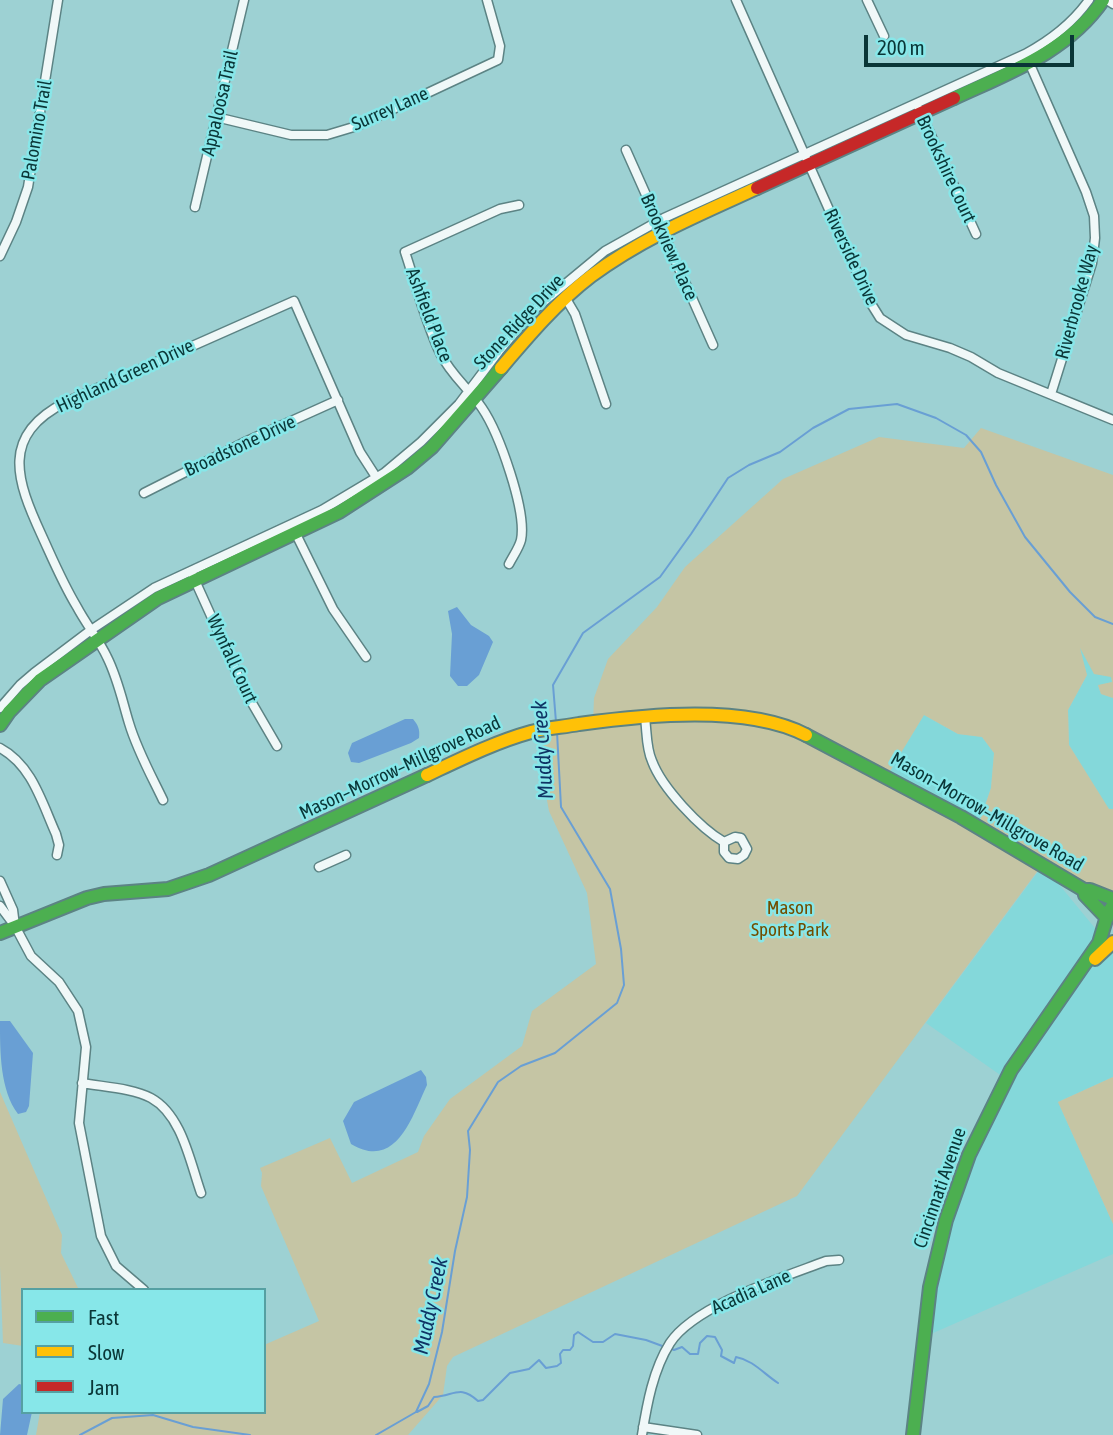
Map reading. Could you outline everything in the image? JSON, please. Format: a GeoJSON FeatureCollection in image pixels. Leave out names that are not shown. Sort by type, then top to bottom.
{"type":"FeatureCollection","features":[{"type":"Feature","properties":{"kind":"street","name":"Palomino Trail"},"geometry":{"type":"LineString","coordinates":[[0,256],[16,222],[27,187],[58,0]]}},
{"type":"Feature","properties":{"kind":"street","name":"Appaloosa Trail"},"geometry":{"type":"LineString","coordinates":[[195,207],[244,0]]}},
{"type":"Feature","properties":{"kind":"street","name":"Surrey Lane"},"geometry":{"type":"LineString","coordinates":[[216,117],[291,135],[327,135],[357,126],[498,60],[500,46],[486,0]]}},
{"type":"Feature","properties":{"kind":"street","name":"Riverside Drive"},"geometry":{"type":"LineString","coordinates":[[736,0],[805,159],[870,302],[880,318],[906,335],[950,348],[998,373],[1113,420]]}},
{"type":"Feature","properties":{"kind":"street"},"geometry":{"type":"LineString","coordinates":[[867,0],[884,36]]}},
{"type":"Feature","properties":{"kind":"street","name":"Stone Ridge Drive"},"geometry":{"type":"LineString","coordinates":[[1028,59],[1079,15],[1089,0]]}},
{"type":"Feature","properties":{"kind":"street","name":"Stone Ridge Drive"},"geometry":{"type":"LineString","coordinates":[[0,708],[34,673],[193,575],[294,528],[340,512],[379,481],[432,447],[471,396],[562,294],[660,226],[1066,40],[1105,0]]}},
{"type":"Feature","properties":{"kind":"street"},"geometry":{"type":"LineString","coordinates":[[1105,0],[1113,4]]}},
{"type":"Feature","properties":{"kind":"street","name":"Riverbrooke Way"},"geometry":{"type":"LineString","coordinates":[[1028,59],[1094,216],[1092,263],[1051,394]]}},
{"type":"Feature","properties":{"kind":"street","name":"Brookshire Court"},"geometry":{"type":"LineString","coordinates":[[919,108],[976,234]]}},
{"type":"Feature","properties":{"kind":"street","name":"Brookview Place"},"geometry":{"type":"LineString","coordinates":[[625,150],[713,345]]}},
{"type":"Feature","properties":{"kind":"street","name":"Ashfield Place"},"geometry":{"type":"LineString","coordinates":[[509,564],[520,543],[520,511],[493,426],[440,353],[405,252],[500,209],[519,205]]}},
{"type":"Feature","properties":{"kind":"street"},"geometry":{"type":"LineString","coordinates":[[562,294],[579,324],[606,404]]}},
{"type":"Feature","properties":{"kind":"street","name":"Highland Green Drive"},"geometry":{"type":"LineString","coordinates":[[163,800],[133,733],[116,678],[65,584],[21,486],[20,450],[31,428],[38,419],[66,402],[294,301],[360,452],[379,481]]}},
{"type":"Feature","properties":{"kind":"street","name":"Broadstone Drive"},"geometry":{"type":"LineString","coordinates":[[144,494],[247,441],[338,400]]}},
{"type":"Feature","properties":{"kind":"street"},"geometry":{"type":"LineString","coordinates":[[294,528],[333,609],[366,657]]}},
{"type":"Feature","properties":{"kind":"street","name":"Wynfall Court"},"geometry":{"type":"LineString","coordinates":[[193,575],[245,691],[277,746]]}},
{"type":"Feature","properties":{"kind":"street","name":"Stone Ridge Drive"},"geometry":{"type":"LineString","coordinates":[[0,725],[40,680],[94,635]]}},
{"type":"Feature","properties":{"kind":"street","name":"Mason–Morrow–Millgrove Road"},"geometry":{"type":"LineString","coordinates":[[0,933],[93,896],[168,889],[209,875],[494,744],[534,731],[570,724],[645,718],[738,716],[774,722],[794,729],[973,823],[1084,890],[1113,899]]}},
{"type":"Feature","properties":{"kind":"street"},"geometry":{"type":"LineString","coordinates":[[645,718],[650,755],[661,779],[708,833],[724,842]]}},
{"type":"Feature","properties":{"kind":"street"},"geometry":{"type":"LineString","coordinates":[[0,748],[13,756],[28,772],[56,834],[57,855]]}},
{"type":"Feature","properties":{"kind":"street"},"geometry":{"type":"LineString","coordinates":[[319,867],[346,855]]}},
{"type":"Feature","properties":{"kind":"street"},"geometry":{"type":"LineString","coordinates":[[0,881],[13,910],[15,926]]}},
{"type":"Feature","properties":{"kind":"street","name":"Mason–Morrow–Millgrove Road"},"geometry":{"type":"LineString","coordinates":[[1084,890],[1085,895],[1107,919],[1113,933]]}},
{"type":"Feature","properties":{"kind":"street","name":"Cincinnati Avenue"},"geometry":{"type":"LineString","coordinates":[[913,1435],[930,1287],[957,1185],[981,1126],[1011,1070],[1099,943],[1113,905]]}},
{"type":"Feature","properties":{"kind":"street"},"geometry":{"type":"LineString","coordinates":[[0,906],[15,926],[31,956],[59,982],[78,1011],[86,1047],[79,1123],[101,1236],[116,1266],[142,1288]]}},
{"type":"Feature","properties":{"kind":"street","name":"Cincinnati Avenue"},"geometry":{"type":"LineString","coordinates":[[1075,979],[1113,942]]}},
{"type":"Feature","properties":{"kind":"street"},"geometry":{"type":"LineString","coordinates":[[82,1083],[150,1097],[162,1106],[178,1130],[201,1193]]}},
{"type":"Feature","properties":{"kind":"street","name":"Acadia Lane"},"geometry":{"type":"LineString","coordinates":[[642,1431],[650,1394],[666,1353],[671,1342],[688,1325],[721,1304],[826,1261],[839,1260]]}},
{"type":"Feature","properties":{"kind":"street"},"geometry":{"type":"LineString","coordinates":[[642,1431],[697,1435]]}},
{"type":"Feature","properties":{"kind":"shaded area"},"geometry":{"type":"Polygon","coordinates":[[[457,607],[471,625],[489,636],[493,642],[479,675],[467,686],[458,686],[450,676],[452,634],[448,611],[457,607]]]}},
{"type":"Feature","properties":{"kind":"shaded area"},"geometry":{"type":"Polygon","coordinates":[[[1078,644],[1111,677],[1112,682],[1098,686],[1101,694],[1113,698],[1113,809],[1109,810],[1069,745],[1068,710],[1087,675],[1078,644]]]}},
{"type":"Feature","properties":{"kind":"shaded area"},"geometry":{"type":"Polygon","coordinates":[[[924,715],[958,734],[982,737],[994,753],[991,788],[978,826],[886,776],[924,715]]]}},
{"type":"Feature","properties":{"kind":"shaded area"},"geometry":{"type":"Polygon","coordinates":[[[405,719],[415,721],[419,738],[359,763],[351,762],[348,753],[352,743],[405,719]]]}},
{"type":"Feature","properties":{"kind":"shaded area"},"geometry":{"type":"Polygon","coordinates":[[[1043,865],[1099,933],[1054,1007],[1109,946],[1113,951],[1113,1077],[1058,1102],[1113,1224],[1113,1254],[924,1337],[946,1220],[1006,1079],[926,1023],[1043,865]]]}},
{"type":"Feature","properties":{"kind":"shaded area"},"geometry":{"type":"Polygon","coordinates":[[[0,1021],[10,1021],[33,1053],[29,1106],[26,1112],[18,1114],[4,1082],[0,1021]]]}},
{"type":"Feature","properties":{"kind":"shaded area"},"geometry":{"type":"Polygon","coordinates":[[[421,1070],[427,1085],[400,1137],[391,1146],[380,1151],[367,1151],[351,1144],[343,1121],[354,1102],[421,1070]]]}},
{"type":"Feature","properties":{"kind":"shaded area"},"geometry":{"type":"Polygon","coordinates":[[[21,1384],[21,1414],[32,1414],[27,1435],[0,1435],[3,1399],[21,1384]]]}},
{"type":"Feature","properties":{"kind":"green space","name":"Mason Sports Park"},"geometry":{"type":"Polygon","coordinates":[[[981,428],[1113,475],[1113,698],[1101,694],[1098,685],[1112,682],[1111,677],[1094,674],[1080,648],[1087,675],[1068,710],[1069,745],[1109,809],[1113,809],[1113,895],[1084,886],[1055,866],[1042,865],[797,1196],[453,1357],[447,1366],[443,1395],[408,1435],[36,1435],[40,1414],[266,1414],[266,1344],[319,1321],[261,1186],[260,1168],[330,1138],[352,1183],[418,1152],[424,1136],[450,1099],[522,1046],[532,1011],[596,964],[587,893],[549,811],[534,731],[593,722],[594,698],[608,659],[657,607],[685,567],[783,479],[879,437],[964,448],[981,428]],[[924,715],[887,776],[978,826],[991,788],[994,753],[982,737],[958,734],[924,715]]]}},
{"type":"Feature","properties":{"kind":"green space"},"geometry":{"type":"Polygon","coordinates":[[[1113,1077],[1113,1224],[1058,1102],[1113,1077]]]}},
{"type":"Feature","properties":{"kind":"green space"},"geometry":{"type":"Polygon","coordinates":[[[0,1092],[62,1235],[61,1253],[78,1288],[21,1288],[21,1346],[3,1343],[0,1092]]]}},
{"type":"Feature","properties":{"kind":"waterway","name":"Muddy Creek"},"geometry":{"type":"LineString","coordinates":[[556,722],[553,685],[583,633],[660,577],[728,478],[749,465],[780,452],[813,428],[849,409],[897,404],[936,418],[966,435],[981,452],[1025,537],[1070,592],[1095,617],[1113,624]]}},
{"type":"Feature","properties":{"kind":"waterway","name":"Muddy Creek"},"geometry":{"type":"LineString","coordinates":[[376,1435],[416,1412],[429,1384],[442,1332],[467,1197],[470,1150],[468,1131],[498,1082],[521,1066],[555,1053],[617,1003],[624,985],[621,949],[610,889],[561,807],[557,732]]}},
{"type":"Feature","properties":{"kind":"waterway"},"geometry":{"type":"LineString","coordinates":[[417,1412],[428,1406],[434,1397],[457,1392],[466,1393],[478,1401],[483,1400],[510,1373],[529,1369],[539,1360],[546,1368],[557,1366],[561,1363],[560,1354],[563,1350],[570,1350],[574,1335],[578,1332],[593,1342],[603,1342],[615,1334],[665,1347]]}},
{"type":"Feature","properties":{"kind":"waterway"},"geometry":{"type":"LineString","coordinates":[[670,1348],[674,1350],[682,1347],[690,1354],[698,1354],[700,1343],[707,1336],[715,1337],[722,1350],[721,1356],[734,1363],[736,1357],[748,1361],[778,1383]]}},
{"type":"Feature","properties":{"kind":"waterway","name":"Muddy Creek"},"geometry":{"type":"LineString","coordinates":[[80,1435],[112,1418],[153,1415],[193,1427],[250,1435]]}},
{"type":"Feature","properties":{"kind":"traffic: fast"},"geometry":{"type":"LineString","coordinates":[[954,98],[1036,59],[1055,47],[1089,18],[1103,0]]}},
{"type":"Feature","properties":{"kind":"traffic: fast"},"geometry":{"type":"LineString","coordinates":[[0,725],[40,680],[158,598],[339,512],[407,468],[432,447],[501,368]]}},
{"type":"Feature","properties":{"kind":"traffic: fast"},"geometry":{"type":"LineString","coordinates":[[806,735],[961,817],[1084,890],[1113,899]]}},
{"type":"Feature","properties":{"kind":"traffic: fast"},"geometry":{"type":"LineString","coordinates":[[0,933],[87,898],[168,889],[209,875],[427,775]]}},
{"type":"Feature","properties":{"kind":"traffic: fast"},"geometry":{"type":"LineString","coordinates":[[1084,890],[1085,895],[1107,918]]}},
{"type":"Feature","properties":{"kind":"traffic: fast"},"geometry":{"type":"LineString","coordinates":[[913,1435],[930,1287],[946,1220],[969,1155],[1011,1070],[1099,943],[1113,905]]}},
{"type":"Feature","properties":{"kind":"traffic: slow"},"geometry":{"type":"LineString","coordinates":[[501,368],[555,308],[610,262],[651,238],[757,188]]}},
{"type":"Feature","properties":{"kind":"traffic: slow"},"geometry":{"type":"LineString","coordinates":[[427,775],[491,746],[531,732],[634,718],[664,715],[725,716],[782,725],[806,735]]}},
{"type":"Feature","properties":{"kind":"traffic: slow"},"geometry":{"type":"LineString","coordinates":[[1095,959],[1113,942]]}},
{"type":"Feature","properties":{"kind":"traffic: jam"},"geometry":{"type":"LineString","coordinates":[[757,188],[954,98]]}}]}
